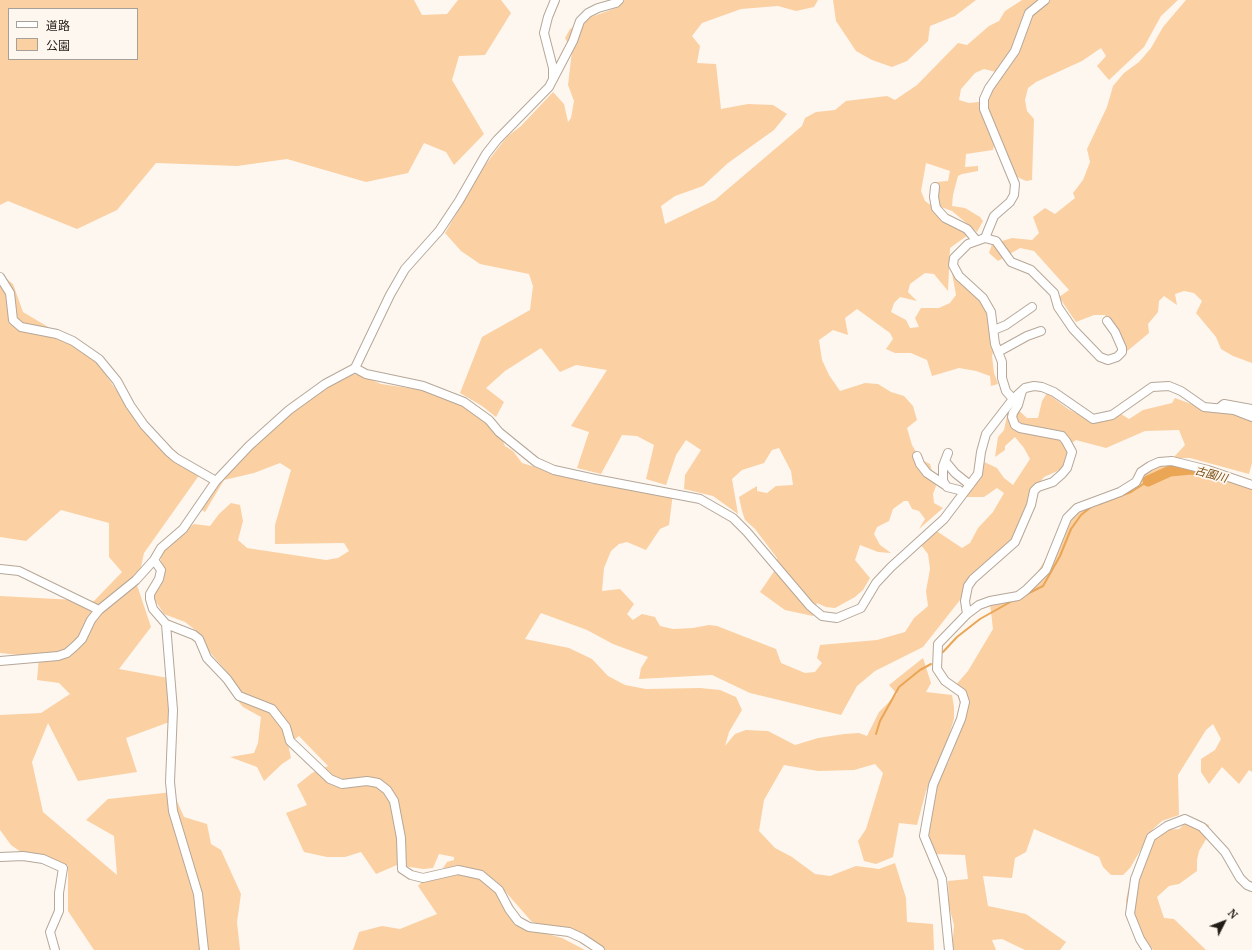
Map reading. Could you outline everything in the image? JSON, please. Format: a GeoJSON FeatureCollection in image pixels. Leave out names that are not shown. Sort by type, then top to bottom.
{"type":"FeatureCollection","features":[{"type":"Feature","properties":{"kind":"street"},"geometry":{"type":"LineString","coordinates":[[553,79],[553,68],[544,33],[548,16],[555,0]]}},
{"type":"Feature","properties":{"kind":"street"},"geometry":{"type":"LineString","coordinates":[[0,660],[49,658],[67,653],[82,639],[91,620],[99,610],[136,580],[154,560],[160,548],[183,529],[216,481],[249,446],[289,410],[325,384],[355,368],[390,295],[405,269],[439,231],[459,201],[486,154],[497,140],[546,92],[573,41],[580,21],[593,10],[616,3],[619,0]]}},
{"type":"Feature","properties":{"kind":"street"},"geometry":{"type":"LineString","coordinates":[[985,238],[994,216],[1012,199],[1014,184],[984,109],[984,99],[989,88],[1015,51],[1029,13],[1045,0]]}},
{"type":"Feature","properties":{"kind":"street"},"geometry":{"type":"LineString","coordinates":[[935,187],[934,197],[936,208],[945,218],[967,228],[976,240]]}},
{"type":"Feature","properties":{"kind":"street"},"geometry":{"type":"LineString","coordinates":[[1013,399],[1006,391],[1002,378],[1002,362],[995,344],[991,312],[988,305],[966,284],[953,265],[954,258],[959,252],[976,240],[985,238],[996,241],[1011,262],[1031,270],[1054,293],[1058,307],[1073,330],[1100,357],[1108,360],[1117,358],[1122,352],[1122,348],[1115,332],[1107,321]]}},
{"type":"Feature","properties":{"kind":"street"},"geometry":{"type":"LineString","coordinates":[[0,277],[10,294],[13,320],[21,327],[57,334],[73,341],[99,360],[117,380],[130,405],[144,425],[169,452],[176,458],[216,481]]}},
{"type":"Feature","properties":{"kind":"street"},"geometry":{"type":"LineString","coordinates":[[994,330],[1006,325],[1032,307]]}},
{"type":"Feature","properties":{"kind":"street"},"geometry":{"type":"LineString","coordinates":[[998,352],[1027,336],[1042,332]]}},
{"type":"Feature","properties":{"kind":"street"},"geometry":{"type":"LineString","coordinates":[[355,368],[366,374],[434,390],[464,402],[489,420],[499,432],[536,462],[554,470],[595,480],[700,499],[733,518],[769,556],[797,593],[822,616],[837,618],[861,608],[876,583],[891,566],[944,519],[978,474],[981,452],[986,434],[1013,399],[1022,391],[1034,386],[1042,387],[1054,392],[1093,419],[1102,419],[1112,415],[1152,386],[1169,386],[1181,391],[1204,407],[1234,410],[1252,417]]}},
{"type":"Feature","properties":{"kind":"street"},"geometry":{"type":"LineString","coordinates":[[967,614],[965,600],[968,586],[973,579],[1015,542],[1031,506],[1034,491],[1038,487],[1053,482],[1062,474],[1067,468],[1072,452],[1062,436],[1020,428],[1015,425],[1012,413],[1018,405],[1022,391]]}},
{"type":"Feature","properties":{"kind":"street"},"geometry":{"type":"LineString","coordinates":[[1218,409],[1224,404],[1252,409]]}},
{"type":"Feature","properties":{"kind":"street"},"geometry":{"type":"LineString","coordinates":[[917,456],[920,464],[927,473],[963,494]]}},
{"type":"Feature","properties":{"kind":"street"},"geometry":{"type":"LineString","coordinates":[[945,484],[943,473],[947,457],[955,473],[970,484]]}},
{"type":"Feature","properties":{"kind":"street"},"geometry":{"type":"LineString","coordinates":[[949,950],[942,878],[924,836],[933,785],[961,719],[965,702],[962,693],[945,681],[937,669],[938,644],[967,614],[979,605],[990,601],[1018,596],[1026,590],[1046,570],[1067,518],[1077,508],[1120,492],[1136,482],[1142,472],[1150,466],[1159,462],[1172,461],[1208,470],[1252,485]]}},
{"type":"Feature","properties":{"kind":"street"},"geometry":{"type":"LineString","coordinates":[[154,560],[160,570],[159,579],[150,594],[150,599],[153,609],[166,624],[194,635],[199,639],[207,658],[227,679],[239,696],[272,709],[286,727],[290,741],[330,778],[342,784],[367,781],[378,783],[387,790],[394,801],[401,838],[402,869],[411,875],[423,878],[458,870],[481,875],[498,890],[509,910],[518,921],[530,927],[569,932],[582,938],[600,950]]}},
{"type":"Feature","properties":{"kind":"street"},"geometry":{"type":"LineString","coordinates":[[0,569],[24,572],[99,610]]}},
{"type":"Feature","properties":{"kind":"street"},"geometry":{"type":"LineString","coordinates":[[166,624],[172,710],[170,782],[173,811],[198,894],[204,950]]}},
{"type":"Feature","properties":{"kind":"street"},"geometry":{"type":"LineString","coordinates":[[1147,950],[1140,939],[1130,914],[1135,878],[1151,837],[1168,826],[1185,819],[1202,827],[1225,852],[1240,878],[1247,885],[1252,887]]}},
{"type":"Feature","properties":{"kind":"street"},"geometry":{"type":"LineString","coordinates":[[0,857],[24,856],[43,859],[63,868],[59,893],[59,912],[50,932],[55,950]]}},
{"type":"Feature","properties":{"kind":"green space"},"geometry":{"type":"Polygon","coordinates":[[[0,0],[414,0],[422,15],[447,14],[458,0],[501,0],[511,13],[485,55],[459,56],[452,80],[484,134],[454,165],[446,152],[424,143],[408,173],[366,182],[287,159],[237,166],[156,163],[117,210],[77,229],[8,201],[0,205],[0,0]]]}},
{"type":"Feature","properties":{"kind":"green space"},"geometry":{"type":"Polygon","coordinates":[[[619,0],[818,0],[814,7],[796,11],[778,6],[741,9],[702,23],[692,36],[700,46],[697,63],[716,64],[721,109],[748,104],[773,105],[787,114],[774,130],[728,163],[703,186],[675,196],[661,206],[665,224],[715,200],[802,126],[805,118],[816,112],[835,110],[846,101],[887,96],[895,100],[917,85],[958,43],[967,45],[989,26],[999,21],[1005,11],[1022,0],[1178,0],[1161,16],[1144,47],[1109,80],[1097,66],[1106,56],[1101,48],[1082,61],[1036,82],[1028,88],[1025,100],[1027,111],[1034,119],[1032,180],[1026,181],[1013,175],[986,103],[996,72],[984,69],[975,73],[961,89],[959,100],[969,103],[979,102],[980,110],[994,145],[993,150],[966,154],[965,167],[978,166],[978,171],[958,176],[952,206],[965,208],[980,217],[983,221],[977,232],[952,211],[941,207],[935,200],[933,189],[936,182],[948,181],[950,171],[926,163],[921,191],[925,201],[964,228],[968,235],[950,248],[948,291],[934,274],[925,273],[910,284],[908,292],[917,301],[900,297],[894,303],[891,312],[906,320],[910,328],[919,327],[915,318],[921,308],[939,308],[950,303],[956,295],[952,273],[964,275],[991,313],[997,338],[992,356],[994,373],[998,384],[991,386],[990,376],[976,371],[959,368],[932,376],[927,360],[911,353],[895,353],[886,349],[893,339],[890,333],[857,309],[845,318],[848,335],[833,330],[819,340],[822,360],[829,375],[840,391],[865,383],[878,384],[891,392],[904,396],[913,406],[917,420],[907,428],[912,445],[920,459],[930,464],[936,486],[933,494],[934,503],[943,508],[919,529],[925,519],[919,511],[912,509],[908,501],[904,501],[893,509],[889,521],[877,527],[874,534],[880,545],[891,553],[878,552],[860,545],[855,560],[870,578],[863,590],[855,597],[835,608],[826,607],[817,603],[813,616],[785,610],[760,592],[775,570],[777,558],[755,529],[745,520],[739,497],[757,486],[757,491],[767,493],[776,486],[793,485],[791,471],[779,448],[772,450],[764,463],[742,470],[732,479],[738,514],[713,496],[684,489],[685,475],[701,450],[686,440],[676,455],[666,485],[646,479],[654,445],[637,436],[622,435],[601,474],[577,468],[589,432],[571,426],[607,370],[576,365],[560,372],[541,348],[505,371],[486,388],[504,402],[496,417],[482,406],[460,393],[482,337],[530,310],[533,286],[529,274],[480,264],[461,251],[445,233],[483,168],[498,148],[508,136],[521,126],[553,92],[564,104],[568,122],[571,118],[574,101],[568,85],[572,51],[565,38],[570,29],[591,17],[619,7],[619,0]]]}},
{"type":"Feature","properties":{"kind":"green space"},"geometry":{"type":"Polygon","coordinates":[[[833,0],[976,0],[955,16],[930,26],[928,41],[907,61],[892,67],[872,60],[856,51],[836,21],[833,0]]]}},
{"type":"Feature","properties":{"kind":"green space"},"geometry":{"type":"Polygon","coordinates":[[[1186,0],[1252,0],[1252,363],[1233,356],[1221,349],[1216,337],[1196,313],[1202,301],[1194,293],[1184,291],[1175,294],[1177,305],[1164,296],[1159,301],[1158,312],[1148,324],[1149,333],[1125,353],[1120,337],[1105,315],[1094,315],[1076,322],[1059,297],[1069,290],[1034,251],[1020,248],[998,261],[989,253],[992,244],[1012,238],[1032,240],[1039,233],[1033,217],[1045,208],[1055,214],[1075,198],[1073,193],[1083,180],[1090,162],[1087,149],[1107,107],[1113,86],[1124,73],[1139,62],[1151,48],[1163,27],[1186,0]]]}},
{"type":"Feature","properties":{"kind":"green space"},"geometry":{"type":"Polygon","coordinates":[[[0,274],[13,284],[23,312],[90,352],[128,407],[200,474],[144,553],[137,585],[151,627],[119,669],[168,678],[172,721],[126,738],[137,772],[78,781],[48,723],[32,762],[43,812],[117,875],[114,836],[86,820],[108,799],[173,792],[184,817],[207,824],[211,844],[221,850],[241,894],[237,922],[240,950],[94,950],[68,911],[68,865],[31,859],[11,845],[0,830],[0,715],[41,713],[70,694],[59,683],[37,680],[39,657],[0,653],[0,596],[94,601],[122,572],[109,557],[109,523],[61,510],[26,541],[0,537],[0,274]]]}},
{"type":"Feature","properties":{"kind":"green space"},"geometry":{"type":"Polygon","coordinates":[[[358,374],[381,384],[422,390],[463,405],[500,434],[505,446],[513,451],[522,463],[588,483],[673,493],[669,525],[660,529],[646,550],[627,542],[619,544],[611,551],[604,568],[602,591],[620,589],[634,604],[627,614],[633,620],[642,614],[655,617],[660,626],[673,629],[693,628],[709,625],[717,626],[776,649],[781,663],[805,673],[815,672],[822,663],[817,658],[820,645],[877,640],[905,632],[914,618],[928,606],[926,591],[930,569],[928,554],[920,544],[935,530],[962,548],[970,543],[978,528],[993,512],[1004,493],[997,488],[984,497],[964,497],[980,460],[997,468],[1004,478],[1013,485],[1030,459],[1024,448],[1015,437],[1005,446],[1005,450],[995,457],[998,437],[1004,430],[1008,411],[1016,408],[1027,418],[1038,418],[1042,401],[1047,393],[1068,409],[1092,421],[1103,421],[1121,414],[1129,419],[1143,410],[1172,403],[1175,398],[1202,408],[1235,413],[1252,420],[1252,463],[1249,474],[1190,458],[1173,458],[1185,445],[1179,430],[1145,431],[1106,448],[1076,440],[1069,445],[1062,469],[1044,477],[1037,486],[1037,500],[1014,541],[975,581],[923,647],[875,671],[857,686],[841,715],[750,693],[712,675],[639,679],[641,668],[648,657],[613,644],[587,630],[541,613],[525,639],[569,648],[592,659],[608,676],[625,685],[646,689],[700,688],[720,690],[736,697],[742,710],[729,732],[725,746],[735,734],[746,730],[768,731],[795,745],[818,738],[844,734],[859,733],[867,736],[879,712],[897,694],[889,685],[923,658],[931,683],[926,692],[952,695],[954,707],[954,719],[947,742],[926,791],[917,825],[899,823],[893,857],[876,864],[864,861],[858,841],[866,829],[883,773],[875,764],[854,770],[818,771],[784,765],[764,800],[759,831],[775,848],[792,857],[815,874],[830,876],[856,866],[879,869],[895,863],[906,898],[907,922],[933,924],[934,950],[593,950],[573,937],[532,922],[496,881],[478,870],[462,867],[443,868],[447,862],[454,860],[454,857],[439,854],[433,868],[423,869],[397,865],[376,874],[361,852],[345,857],[327,857],[304,852],[286,813],[307,805],[297,785],[312,773],[328,766],[299,736],[288,744],[291,758],[282,764],[264,781],[257,767],[230,757],[254,753],[258,743],[261,717],[243,707],[230,691],[228,673],[206,648],[194,629],[185,622],[164,614],[154,599],[151,588],[163,570],[159,552],[167,544],[194,524],[210,526],[219,514],[231,503],[240,505],[243,521],[238,540],[247,548],[326,560],[338,558],[349,551],[344,543],[275,544],[275,525],[291,470],[280,463],[254,473],[224,480],[205,512],[197,507],[217,474],[226,464],[236,455],[268,435],[284,418],[287,408],[294,400],[337,383],[349,375],[358,374]]]}},
{"type":"Feature","properties":{"kind":"green space"},"geometry":{"type":"Polygon","coordinates":[[[1159,464],[1175,464],[1252,483],[1252,772],[1249,770],[1239,784],[1222,767],[1209,784],[1201,772],[1201,759],[1215,750],[1221,739],[1213,724],[1206,730],[1178,775],[1179,815],[1162,821],[1153,829],[1130,868],[1123,875],[1111,875],[1103,867],[1099,857],[1034,829],[1026,852],[1015,858],[1012,878],[983,876],[988,906],[1026,914],[1066,942],[1060,950],[1025,950],[1002,939],[992,940],[996,950],[952,950],[954,925],[949,906],[948,881],[968,879],[965,855],[934,854],[926,822],[927,802],[942,771],[948,763],[960,732],[960,703],[954,687],[968,671],[993,629],[990,604],[1019,593],[1032,581],[1045,560],[1058,528],[1070,513],[1159,464]]]}},
{"type":"Feature","properties":{"kind":"green space"},"geometry":{"type":"Polygon","coordinates":[[[1196,819],[1209,825],[1208,836],[1199,851],[1197,871],[1179,884],[1169,886],[1157,897],[1164,918],[1174,919],[1206,950],[1153,950],[1127,916],[1126,900],[1130,882],[1137,866],[1160,830],[1179,829],[1188,820],[1196,819]]]}},
{"type":"Feature","properties":{"kind":"green space"},"geometry":{"type":"Polygon","coordinates":[[[460,873],[472,875],[486,881],[533,930],[562,938],[585,950],[353,950],[359,932],[382,926],[400,929],[437,914],[418,886],[425,878],[460,873]]]}},
{"type":"Feature","properties":{"kind":"waterway","name":"古園川"},"geometry":{"type":"LineString","coordinates":[[1148,481],[1170,471],[1191,469],[1203,470]]}},
{"type":"Feature","properties":{"kind":"waterway"},"geometry":{"type":"LineString","coordinates":[[1099,504],[1131,492],[1148,481]]}},
{"type":"Feature","properties":{"kind":"waterway"},"geometry":{"type":"LineString","coordinates":[[1027,594],[1043,586],[1060,556],[1071,529],[1081,515],[1091,507]]}},
{"type":"Feature","properties":{"kind":"waterway"},"geometry":{"type":"LineString","coordinates":[[943,652],[957,637],[980,619],[1012,601]]}},
{"type":"Feature","properties":{"kind":"waterway"},"geometry":{"type":"LineString","coordinates":[[876,734],[880,721],[899,687],[920,670],[931,664]]}}]}
